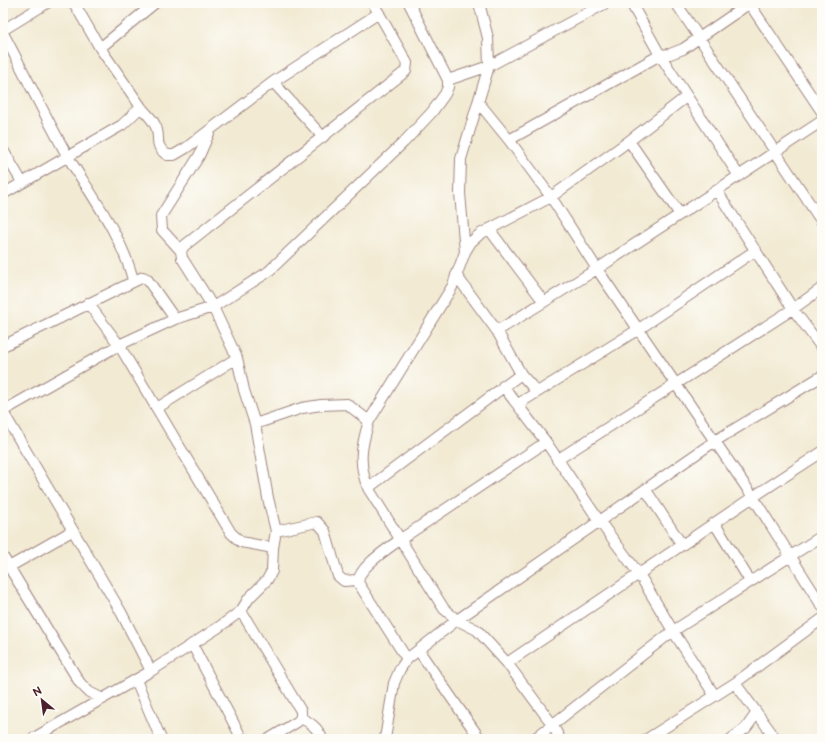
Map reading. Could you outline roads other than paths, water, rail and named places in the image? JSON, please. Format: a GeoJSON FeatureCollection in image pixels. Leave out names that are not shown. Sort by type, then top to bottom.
{"type":"FeatureCollection","features":[{"type":"Feature","properties":{"kind":"street"},"geometry":{"type":"LineString","coordinates":[[47,3],[3,31],[68,156],[113,232],[130,267],[133,280]]}},
{"type":"Feature","properties":{"kind":"street"},"geometry":{"type":"LineString","coordinates":[[74,3],[100,48],[141,107],[156,125],[157,142],[160,150],[167,155],[174,155],[186,148],[274,82],[379,13]]}},
{"type":"Feature","properties":{"kind":"street"},"geometry":{"type":"LineString","coordinates":[[100,48],[155,3]]}},
{"type":"Feature","properties":{"kind":"street"},"geometry":{"type":"LineString","coordinates":[[181,251],[184,246],[406,70],[407,63],[373,3]]}},
{"type":"Feature","properties":{"kind":"street"},"geometry":{"type":"LineString","coordinates":[[151,671],[121,612],[72,531],[3,411],[119,345],[175,319],[213,307],[268,272],[404,142],[432,112],[445,94],[448,87],[448,80],[409,3]]}},
{"type":"Feature","properties":{"kind":"street"},"geometry":{"type":"LineString","coordinates":[[465,252],[460,193],[461,159],[465,141],[479,103],[489,66],[488,38],[479,3]]}},
{"type":"Feature","properties":{"kind":"street"},"geometry":{"type":"LineString","coordinates":[[631,3],[660,55],[686,97],[739,176]]}},
{"type":"Feature","properties":{"kind":"street"},"geometry":{"type":"LineString","coordinates":[[676,3],[822,222]]}},
{"type":"Feature","properties":{"kind":"street"},"geometry":{"type":"LineString","coordinates":[[509,140],[660,55],[670,54],[683,49],[698,37],[750,3],[822,112]]}},
{"type":"Feature","properties":{"kind":"street"},"geometry":{"type":"LineString","coordinates":[[448,80],[489,66],[601,4]]}},
{"type":"Feature","properties":{"kind":"street"},"geometry":{"type":"LineString","coordinates":[[274,82],[323,137]]}},
{"type":"Feature","properties":{"kind":"street"},"geometry":{"type":"LineString","coordinates":[[560,739],[552,724],[507,663],[477,630],[457,620],[444,609],[368,488],[362,473],[362,446],[369,421],[452,287],[465,252],[471,242],[489,229],[551,197],[629,141],[686,97]]}},
{"type":"Feature","properties":{"kind":"street"},"geometry":{"type":"LineString","coordinates":[[479,103],[509,140],[551,197],[639,330],[716,441],[822,606]]}},
{"type":"Feature","properties":{"kind":"street"},"geometry":{"type":"LineString","coordinates":[[3,194],[122,125],[141,107]]}},
{"type":"Feature","properties":{"kind":"street"},"geometry":{"type":"LineString","coordinates":[[497,331],[598,269],[679,213],[739,176],[822,120]]}},
{"type":"Feature","properties":{"kind":"street"},"geometry":{"type":"LineString","coordinates":[[32,739],[136,680],[219,628],[241,611],[249,598],[267,580],[272,571],[273,548],[276,531],[254,424],[244,390],[237,358],[213,307],[182,258],[181,251],[162,230],[160,216],[199,156],[211,129]]}},
{"type":"Feature","properties":{"kind":"street"},"geometry":{"type":"LineString","coordinates":[[629,141],[679,213]]}},
{"type":"Feature","properties":{"kind":"street"},"geometry":{"type":"LineString","coordinates":[[3,150],[22,182]]}},
{"type":"Feature","properties":{"kind":"street"},"geometry":{"type":"LineString","coordinates":[[717,190],[793,309],[822,348]]}},
{"type":"Feature","properties":{"kind":"street"},"geometry":{"type":"LineString","coordinates":[[489,229],[544,302]]}},
{"type":"Feature","properties":{"kind":"street"},"geometry":{"type":"LineString","coordinates":[[518,404],[639,330],[756,250]]}},
{"type":"Feature","properties":{"kind":"street"},"geometry":{"type":"LineString","coordinates":[[456,275],[497,331],[521,374],[537,392]]}},
{"type":"Feature","properties":{"kind":"street"},"geometry":{"type":"LineString","coordinates":[[3,346],[133,280],[143,277],[147,279],[175,319]]}},
{"type":"Feature","properties":{"kind":"street"},"geometry":{"type":"LineString","coordinates":[[557,460],[793,309],[822,288]]}},
{"type":"Feature","properties":{"kind":"street"},"geometry":{"type":"LineString","coordinates":[[88,303],[119,345],[158,408],[231,533],[241,542],[273,548]]}},
{"type":"Feature","properties":{"kind":"street"},"geometry":{"type":"LineString","coordinates":[[158,408],[237,358]]}},
{"type":"Feature","properties":{"kind":"street"},"geometry":{"type":"LineString","coordinates":[[368,488],[521,374]]}},
{"type":"Feature","properties":{"kind":"street"},"geometry":{"type":"LineString","coordinates":[[385,739],[394,682],[407,659],[457,620],[716,441],[822,376]]}},
{"type":"Feature","properties":{"kind":"street"},"geometry":{"type":"LineString","coordinates":[[504,386],[546,442],[600,522],[639,574],[673,631],[715,696]]}},
{"type":"Feature","properties":{"kind":"street"},"geometry":{"type":"LineString","coordinates":[[254,424],[302,408],[321,405],[347,404],[369,421]]}},
{"type":"Feature","properties":{"kind":"street"},"geometry":{"type":"LineString","coordinates":[[357,580],[359,575],[378,555],[546,442]]}},
{"type":"Feature","properties":{"kind":"street"},"geometry":{"type":"LineString","coordinates":[[507,663],[822,452]]}},
{"type":"Feature","properties":{"kind":"street"},"geometry":{"type":"LineString","coordinates":[[646,490],[682,545]]}},
{"type":"Feature","properties":{"kind":"street"},"geometry":{"type":"LineString","coordinates":[[276,531],[317,522],[325,531],[338,576],[344,581],[357,580]]}},
{"type":"Feature","properties":{"kind":"street"},"geometry":{"type":"LineString","coordinates":[[715,524],[750,581]]}},
{"type":"Feature","properties":{"kind":"street"},"geometry":{"type":"LineString","coordinates":[[9,567],[72,531]]}},
{"type":"Feature","properties":{"kind":"street"},"geometry":{"type":"LineString","coordinates":[[534,739],[673,631],[822,536]]}},
{"type":"Feature","properties":{"kind":"street"},"geometry":{"type":"LineString","coordinates":[[3,557],[80,683],[89,692],[103,699]]}},
{"type":"Feature","properties":{"kind":"street"},"geometry":{"type":"LineString","coordinates":[[357,580],[407,659]]}},
{"type":"Feature","properties":{"kind":"street"},"geometry":{"type":"LineString","coordinates":[[241,611],[301,711],[301,718],[297,722],[269,739]]}},
{"type":"Feature","properties":{"kind":"street"},"geometry":{"type":"LineString","coordinates":[[647,739],[735,684],[822,619]]}},
{"type":"Feature","properties":{"kind":"street"},"geometry":{"type":"LineString","coordinates":[[192,644],[242,739]]}},
{"type":"Feature","properties":{"kind":"street"},"geometry":{"type":"LineString","coordinates":[[419,651],[480,739]]}},
{"type":"Feature","properties":{"kind":"street"},"geometry":{"type":"LineString","coordinates":[[136,680],[161,739]]}},
{"type":"Feature","properties":{"kind":"street"},"geometry":{"type":"LineString","coordinates":[[735,684],[776,739]]}},
{"type":"Feature","properties":{"kind":"street"},"geometry":{"type":"LineString","coordinates":[[731,739],[746,728],[756,714]]}},
{"type":"Feature","properties":{"kind":"street"},"geometry":{"type":"LineString","coordinates":[[301,718],[313,726],[319,732],[322,739]]}}]}
